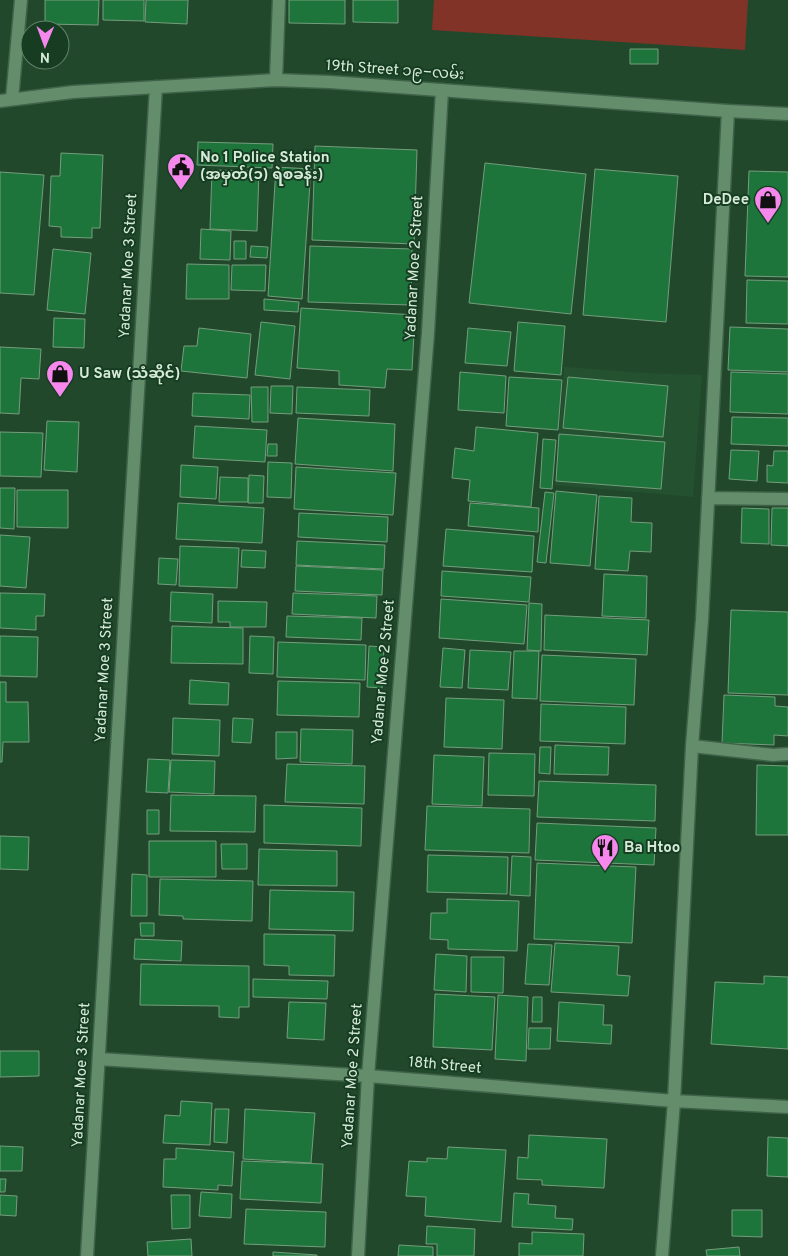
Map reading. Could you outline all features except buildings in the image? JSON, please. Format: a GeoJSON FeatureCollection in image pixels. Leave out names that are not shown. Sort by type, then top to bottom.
{"type":"FeatureCollection","features":[{"type":"Feature","properties":{"kind":"street"},"geometry":{"type":"LineString","coordinates":[[6,100],[21,0]]}},
{"type":"Feature","properties":{"kind":"street"},"geometry":{"type":"LineString","coordinates":[[276,80],[279,0]]}},
{"type":"Feature","properties":{"kind":"street","name":"19th Street ၁၉−လမ်း"},"geometry":{"type":"LineString","coordinates":[[6,100],[73,92],[276,80],[788,114]]}},
{"type":"Feature","properties":{"kind":"street","name":"Yadanar Moe 3 Street"},"geometry":{"type":"LineString","coordinates":[[87,1256],[156,87]]}},
{"type":"Feature","properties":{"kind":"street","name":"Yadanar Moe 2 Street"},"geometry":{"type":"LineString","coordinates":[[358,1256],[368,1076],[428,333],[442,90]]}},
{"type":"Feature","properties":{"kind":"street"},"geometry":{"type":"LineString","coordinates":[[662,1256],[674,1101],[692,746],[702,620],[728,111]]}},
{"type":"Feature","properties":{"kind":"street"},"geometry":{"type":"LineString","coordinates":[[708,498],[788,499]]}},
{"type":"Feature","properties":{"kind":"street"},"geometry":{"type":"LineString","coordinates":[[692,746],[773,755],[788,754]]}},
{"type":"Feature","properties":{"kind":"street","name":"18th Street"},"geometry":{"type":"LineString","coordinates":[[99,1059],[368,1076],[674,1101],[788,1107]]}},
{"type":"Feature","properties":{"kind":"shaded area"},"geometry":{"type":"Polygon","coordinates":[[[434,0],[748,0],[745,50],[432,30],[434,0]]]}},
{"type":"Feature","properties":{"kind":"shaded area"},"geometry":{"type":"Polygon","coordinates":[[[564,367],[702,375],[693,497],[555,485],[564,367]]]}},
{"type":"Feature","properties":{"kind":"place","name":"No 1 Police Station (အမှတ်(၁) ရဲစခန်း)"},"geometry":{"type":"Point","coordinates":[181,191]}},
{"type":"Feature","properties":{"kind":"place","name":"DeDee"},"geometry":{"type":"Point","coordinates":[768,224]}},
{"type":"Feature","properties":{"kind":"place","name":"U Saw (သံဆိုင်)"},"geometry":{"type":"Point","coordinates":[60,398]}},
{"type":"Feature","properties":{"kind":"place","name":"Ba Htoo"},"geometry":{"type":"Point","coordinates":[605,872]}}]}
